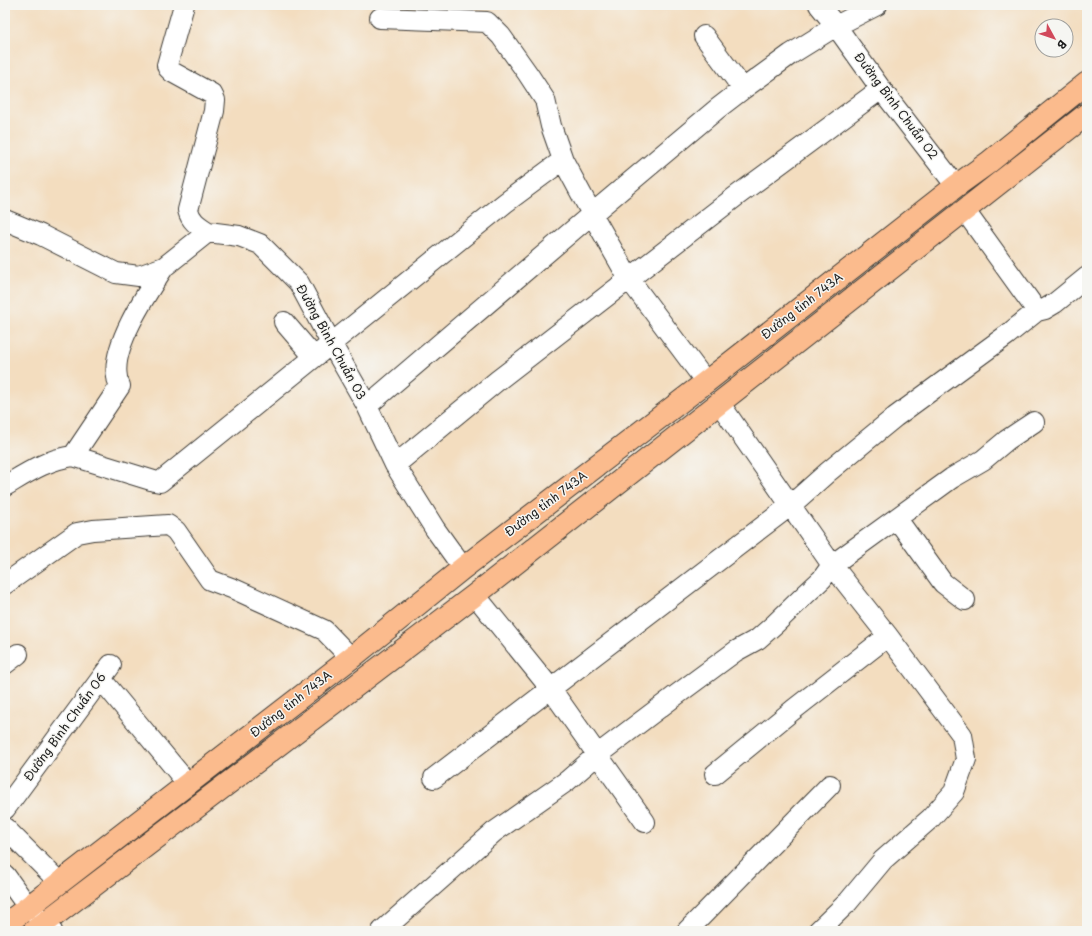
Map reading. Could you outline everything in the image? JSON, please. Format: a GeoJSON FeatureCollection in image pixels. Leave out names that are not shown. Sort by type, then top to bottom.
{"type":"FeatureCollection","features":[{"type":"Feature","properties":{"kind":"main road","name":"Đường tỉnh 743A"},"geometry":{"type":"LineString","coordinates":[[5,925],[351,658],[463,568],[706,382],[956,186],[988,163],[1087,83]]}},
{"type":"Feature","properties":{"kind":"main road","name":"Đường tỉnh 743A"},"geometry":{"type":"LineString","coordinates":[[44,928],[720,404],[1087,114]]}},
{"type":"Feature","properties":{"kind":"street"},"geometry":{"type":"LineString","coordinates":[[73,456],[120,386],[116,377],[117,362],[122,343],[142,301],[164,268],[208,232],[195,223],[190,217],[188,210],[214,111],[215,100],[212,94],[172,72],[167,65],[184,5]]}},
{"type":"Feature","properties":{"kind":"street","name":"Đường Bình Chuẩn 02"},"geometry":{"type":"LineString","coordinates":[[819,5],[836,26],[881,89],[956,186]]}},
{"type":"Feature","properties":{"kind":"street"},"geometry":{"type":"LineString","coordinates":[[367,406],[717,109],[791,54],[836,26],[877,5]]}},
{"type":"Feature","properties":{"kind":"street"},"geometry":{"type":"LineString","coordinates":[[380,18],[486,22],[501,36],[545,100],[551,126],[563,160],[629,279],[706,382]]}},
{"type":"Feature","properties":{"kind":"street"},"geometry":{"type":"LineString","coordinates":[[704,36],[743,89]]}},
{"type":"Feature","properties":{"kind":"street"},"geometry":{"type":"LineString","coordinates":[[395,465],[497,381],[741,193],[881,89]]}},
{"type":"Feature","properties":{"kind":"street"},"geometry":{"type":"LineString","coordinates":[[5,486],[51,461],[63,457],[73,456],[154,482],[160,482],[505,203],[563,160]]}},
{"type":"Feature","properties":{"kind":"street"},"geometry":{"type":"LineString","coordinates":[[965,210],[1037,311]]}},
{"type":"Feature","properties":{"kind":"street"},"geometry":{"type":"LineString","coordinates":[[5,220],[41,235],[116,273],[139,276],[164,268]]}},
{"type":"Feature","properties":{"kind":"street","name":"Đường Bình Chuẩn 03"},"geometry":{"type":"LineString","coordinates":[[208,232],[239,236],[260,244],[299,283],[367,406],[395,465],[463,568]]}},
{"type":"Feature","properties":{"kind":"street"},"geometry":{"type":"LineString","coordinates":[[434,778],[791,505],[828,472],[895,417],[1007,335],[1037,311],[1045,309],[1055,303],[1087,277]]}},
{"type":"Feature","properties":{"kind":"street"},"geometry":{"type":"LineString","coordinates":[[284,322],[314,356]]}},
{"type":"Feature","properties":{"kind":"street"},"geometry":{"type":"LineString","coordinates":[[720,404],[832,565],[888,636],[962,735],[966,759],[954,792],[931,818],[883,860],[848,902],[822,930]]}},
{"type":"Feature","properties":{"kind":"street"},"geometry":{"type":"LineString","coordinates":[[382,931],[494,832],[567,781],[597,755],[736,651],[758,639],[816,584],[832,565],[952,478],[983,460],[1007,440],[1034,422]]}},
{"type":"Feature","properties":{"kind":"street"},"geometry":{"type":"LineString","coordinates":[[897,519],[943,583],[965,600]]}},
{"type":"Feature","properties":{"kind":"street"},"geometry":{"type":"LineString","coordinates":[[5,584],[77,533],[93,530],[168,525],[176,531],[210,580],[234,589],[324,630],[351,658]]}},
{"type":"Feature","properties":{"kind":"street"},"geometry":{"type":"LineString","coordinates":[[475,595],[551,689],[645,822]]}},
{"type":"Feature","properties":{"kind":"street"},"geometry":{"type":"LineString","coordinates":[[715,774],[793,710],[888,636]]}},
{"type":"Feature","properties":{"kind":"street","name":"Đường Bình Chuẩn 06"},"geometry":{"type":"LineString","coordinates":[[5,809],[106,672],[188,784]]}},
{"type":"Feature","properties":{"kind":"street"},"geometry":{"type":"LineString","coordinates":[[687,931],[830,785]]}},
{"type":"Feature","properties":{"kind":"street"},"geometry":{"type":"LineString","coordinates":[[5,828],[60,883]]}},
{"type":"Feature","properties":{"kind":"street"},"geometry":{"type":"LineString","coordinates":[[5,875],[44,928]]}}]}
